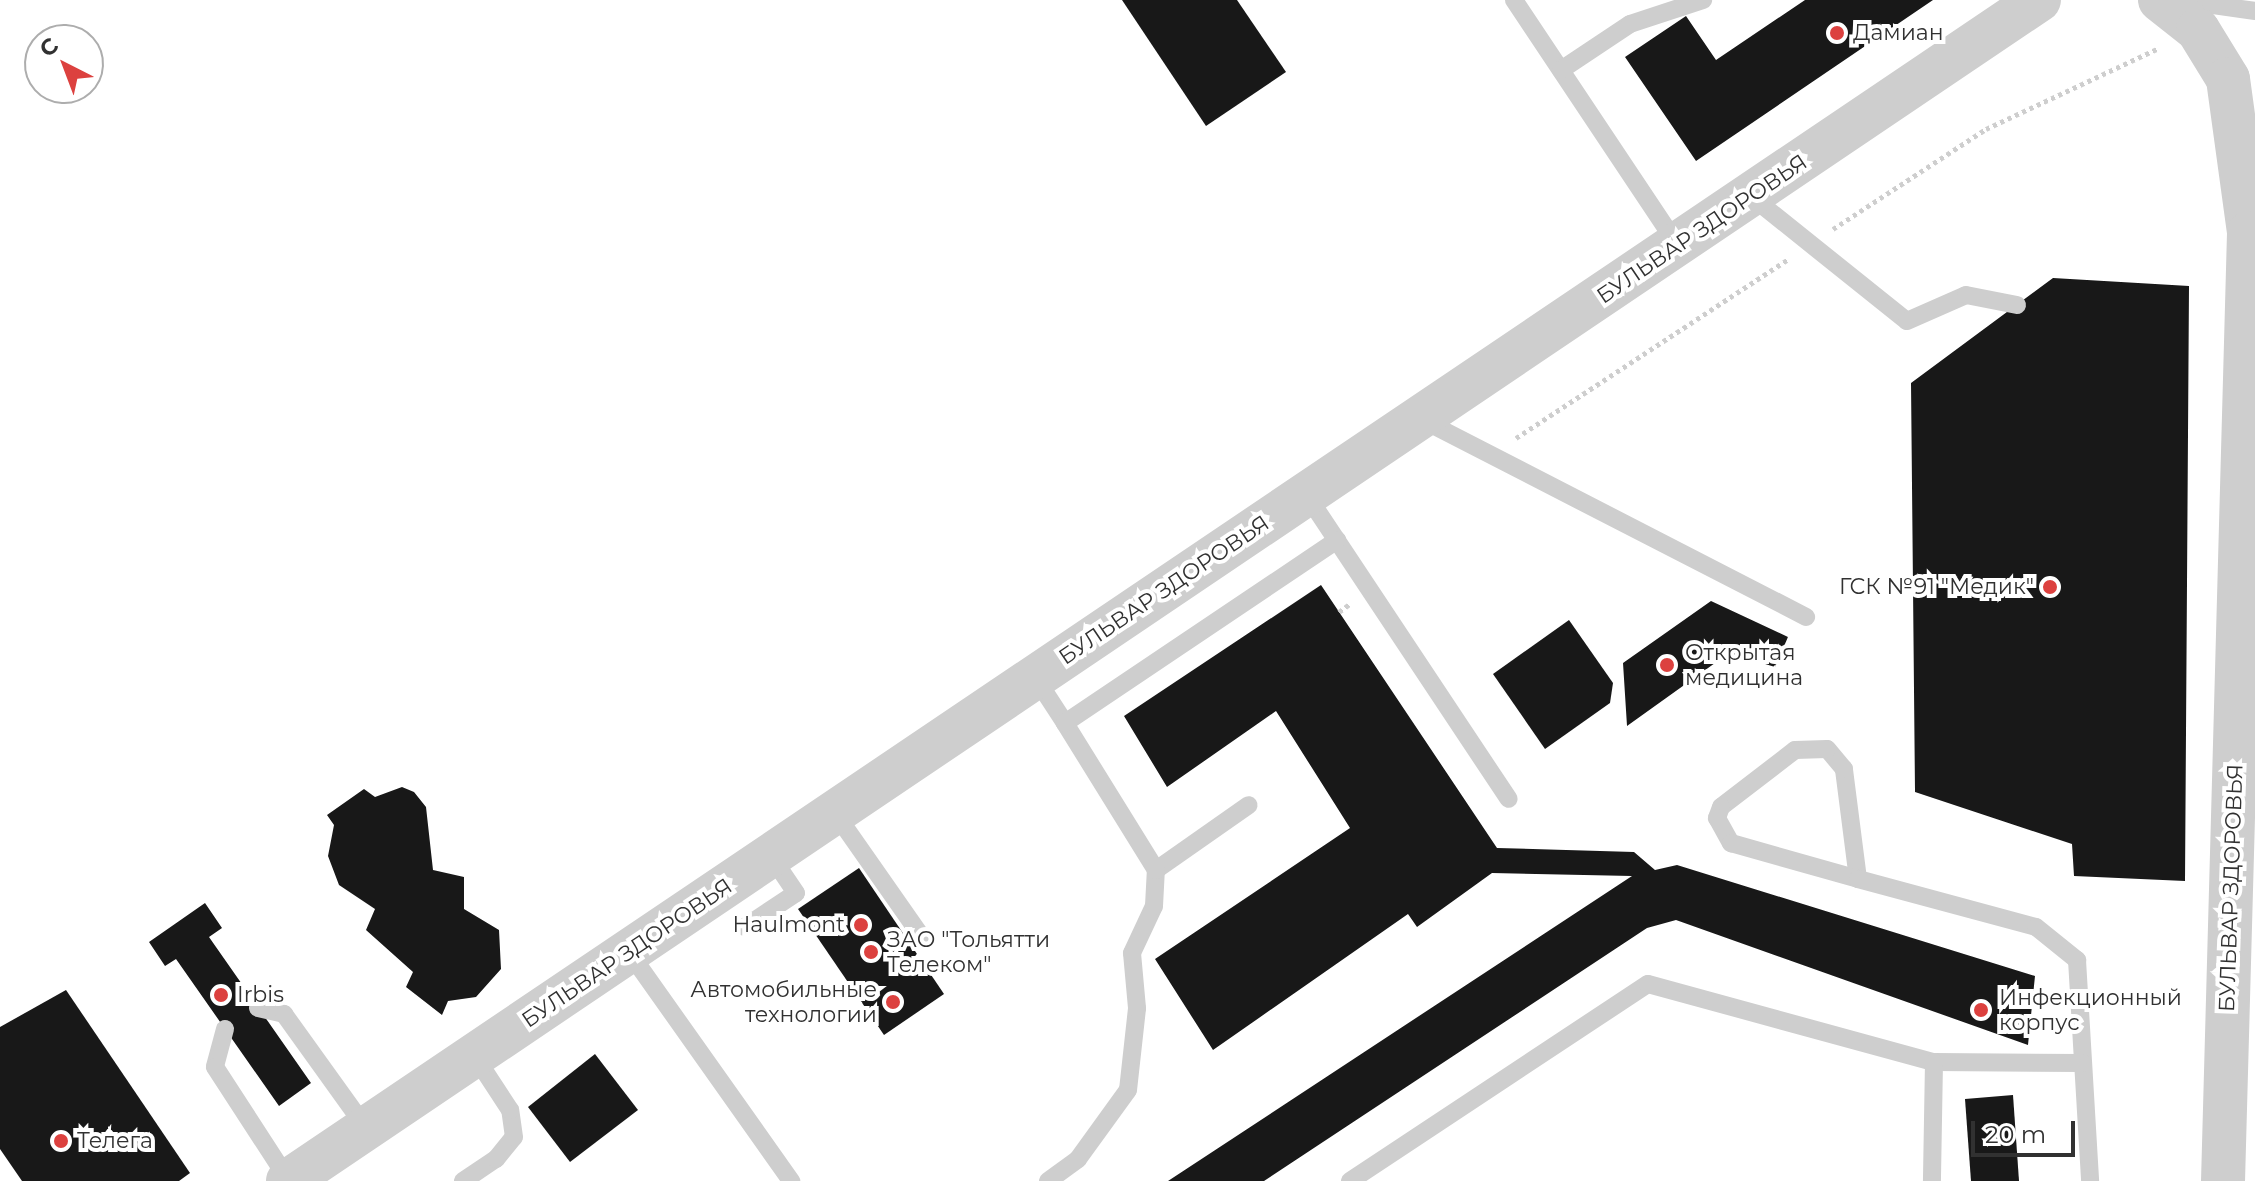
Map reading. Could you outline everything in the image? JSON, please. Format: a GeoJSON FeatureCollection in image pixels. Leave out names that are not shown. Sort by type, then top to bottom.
{"type":"FeatureCollection","features":[{"type":"Feature","properties":{"kind":"street","name":"БУЛЬВАР ЗДОРОВЬЯ"},"geometry":{"type":"LineString","coordinates":[[288,1181],[1418,418],[1752,197],[2039,0]]}},
{"type":"Feature","properties":{"kind":"street","name":"БУЛЬВАР ЗДОРОВЬЯ"},"geometry":{"type":"LineString","coordinates":[[2160,0],[2198,30],[2228,79],[2249,233],[2223,1181]]}},
{"type":"Feature","properties":{"kind":"lane"},"geometry":{"type":"LineString","coordinates":[[1514,0],[1678,246]]}},
{"type":"Feature","properties":{"kind":"lane"},"geometry":{"type":"LineString","coordinates":[[1561,70],[1630,24],[1703,0]]}},
{"type":"Feature","properties":{"kind":"lane"},"geometry":{"type":"LineString","coordinates":[[2178,0],[2255,11]]}},
{"type":"Feature","properties":{"kind":"lane"},"geometry":{"type":"LineString","coordinates":[[1752,197],[1907,321],[1966,295],[2017,305]]}},
{"type":"Feature","properties":{"kind":"lane"},"geometry":{"type":"LineString","coordinates":[[1418,418],[1806,617]]}},
{"type":"Feature","properties":{"kind":"lane"},"geometry":{"type":"LineString","coordinates":[[1306,494],[1509,799]]}},
{"type":"Feature","properties":{"kind":"lane"},"geometry":{"type":"LineString","coordinates":[[1065,723],[1337,540]]}},
{"type":"Feature","properties":{"kind":"lane"},"geometry":{"type":"LineString","coordinates":[[1035,677],[1156,870],[1154,906],[1132,953],[1137,1008],[1128,1090],[1078,1159],[1048,1181]]}},
{"type":"Feature","properties":{"kind":"lane"},"geometry":{"type":"LineString","coordinates":[[1858,879],[1844,769],[1840,759],[1827,749],[1795,750],[1721,807],[1717,818],[1731,843],[1858,879],[2036,927],[2077,960],[2090,1181]]}},
{"type":"Feature","properties":{"kind":"lane"},"geometry":{"type":"LineString","coordinates":[[1156,870],[1249,805]]}},
{"type":"Feature","properties":{"kind":"lane"},"geometry":{"type":"LineString","coordinates":[[835,813],[921,936]]}},
{"type":"Feature","properties":{"kind":"lane"},"geometry":{"type":"LineString","coordinates":[[745,927],[796,893],[771,856]]}},
{"type":"Feature","properties":{"kind":"lane"},"geometry":{"type":"LineString","coordinates":[[629,952],[791,1181]]}},
{"type":"Feature","properties":{"kind":"lane"},"geometry":{"type":"LineString","coordinates":[[1350,1181],[1648,984],[1934,1062],[2083,1063]]}},
{"type":"Feature","properties":{"kind":"lane"},"geometry":{"type":"LineString","coordinates":[[258,1008],[284,1014],[366,1128]]}},
{"type":"Feature","properties":{"kind":"lane"},"geometry":{"type":"LineString","coordinates":[[225,1029],[215,1067],[288,1181]]}},
{"type":"Feature","properties":{"kind":"lane"},"geometry":{"type":"LineString","coordinates":[[463,1181],[496,1159],[514,1137],[510,1110],[474,1055]]}},
{"type":"Feature","properties":{"kind":"lane"},"geometry":{"type":"LineString","coordinates":[[1932,1181],[1934,1062]]}},
{"type":"Feature","properties":{"kind":"building"},"geometry":{"type":"Polygon","coordinates":[[[1122,0],[1237,0],[1286,72],[1206,126],[1122,0]]]}},
{"type":"Feature","properties":{"kind":"building"},"geometry":{"type":"Polygon","coordinates":[[[1805,0],[1933,0],[1696,161],[1625,57],[1686,16],[1716,60],[1805,0]]]}},
{"type":"Feature","properties":{"kind":"building","name":"ГСК №91 \"Медик\""},"geometry":{"type":"Polygon","coordinates":[[[2053,278],[2189,286],[2185,881],[2074,876],[2072,844],[1915,792],[1911,383],[2053,278]]]}},
{"type":"Feature","properties":{"kind":"building"},"geometry":{"type":"Polygon","coordinates":[[[1321,585],[1497,848],[1634,852],[1655,870],[1677,865],[2035,976],[2028,1045],[1676,920],[1647,928],[1264,1181],[1168,1181],[1632,876],[1492,873],[1417,927],[1408,914],[1213,1050],[1155,959],[1350,828],[1276,711],[1167,787],[1124,716],[1321,585]]]}},
{"type":"Feature","properties":{"kind":"building","name":"Открытая медицина"},"geometry":{"type":"Polygon","coordinates":[[[1711,601],[1788,637],[1775,667],[1729,653],[1627,726],[1623,663],[1711,601]]]}},
{"type":"Feature","properties":{"kind":"building"},"geometry":{"type":"Polygon","coordinates":[[[1569,620],[1613,683],[1610,703],[1545,749],[1493,674],[1569,620]]]}},
{"type":"Feature","properties":{"kind":"building"},"geometry":{"type":"Polygon","coordinates":[[[402,787],[414,792],[426,807],[433,870],[464,877],[464,909],[499,930],[501,969],[476,997],[448,1001],[442,1015],[406,987],[413,972],[366,930],[375,909],[339,885],[328,856],[334,825],[327,815],[364,789],[375,797],[402,787]]]}},
{"type":"Feature","properties":{"kind":"building","name":"ЗАО \"Тольятти Телеком\""},"geometry":{"type":"Polygon","coordinates":[[[859,868],[944,994],[884,1035],[798,909],[859,868]]]}},
{"type":"Feature","properties":{"kind":"building"},"geometry":{"type":"Polygon","coordinates":[[[205,903],[222,928],[209,937],[311,1083],[279,1106],[176,959],[165,966],[149,942],[205,903]]]}},
{"type":"Feature","properties":{"kind":"building"},"geometry":{"type":"Polygon","coordinates":[[[66,990],[190,1173],[179,1181],[22,1181],[0,1149],[0,1027],[66,990]]]}},
{"type":"Feature","properties":{"kind":"building"},"geometry":{"type":"Polygon","coordinates":[[[595,1054],[638,1110],[570,1162],[528,1107],[595,1054]]]}},
{"type":"Feature","properties":{"kind":"building"},"geometry":{"type":"Polygon","coordinates":[[[2013,1095],[2019,1181],[1971,1181],[1965,1099],[2013,1095]]]}},
{"type":"Feature","properties":{"kind":"place","name":"Дамиан"},"geometry":{"type":"Point","coordinates":[1837,33]}},
{"type":"Feature","properties":{"kind":"place","name":"ГСК №91 \"Медик\""},"geometry":{"type":"Point","coordinates":[2050,587]}},
{"type":"Feature","properties":{"kind":"place","name":"Открытая медицина"},"geometry":{"type":"Point","coordinates":[1667,665]}},
{"type":"Feature","properties":{"kind":"place","name":"Haulmont"},"geometry":{"type":"Point","coordinates":[861,925]}},
{"type":"Feature","properties":{"kind":"place","name":"ЗАО \"Тольятти Телеком\""},"geometry":{"type":"Point","coordinates":[871,952]}},
{"type":"Feature","properties":{"kind":"place","name":"Irbis"},"geometry":{"type":"Point","coordinates":[221,995]}},
{"type":"Feature","properties":{"kind":"place","name":"Автомобильные технологии"},"geometry":{"type":"Point","coordinates":[893,1002]}},
{"type":"Feature","properties":{"kind":"place","name":"Инфекционный корпус"},"geometry":{"type":"Point","coordinates":[1981,1010]}},
{"type":"Feature","properties":{"kind":"place","name":"Телега"},"geometry":{"type":"Point","coordinates":[61,1141]}}]}
